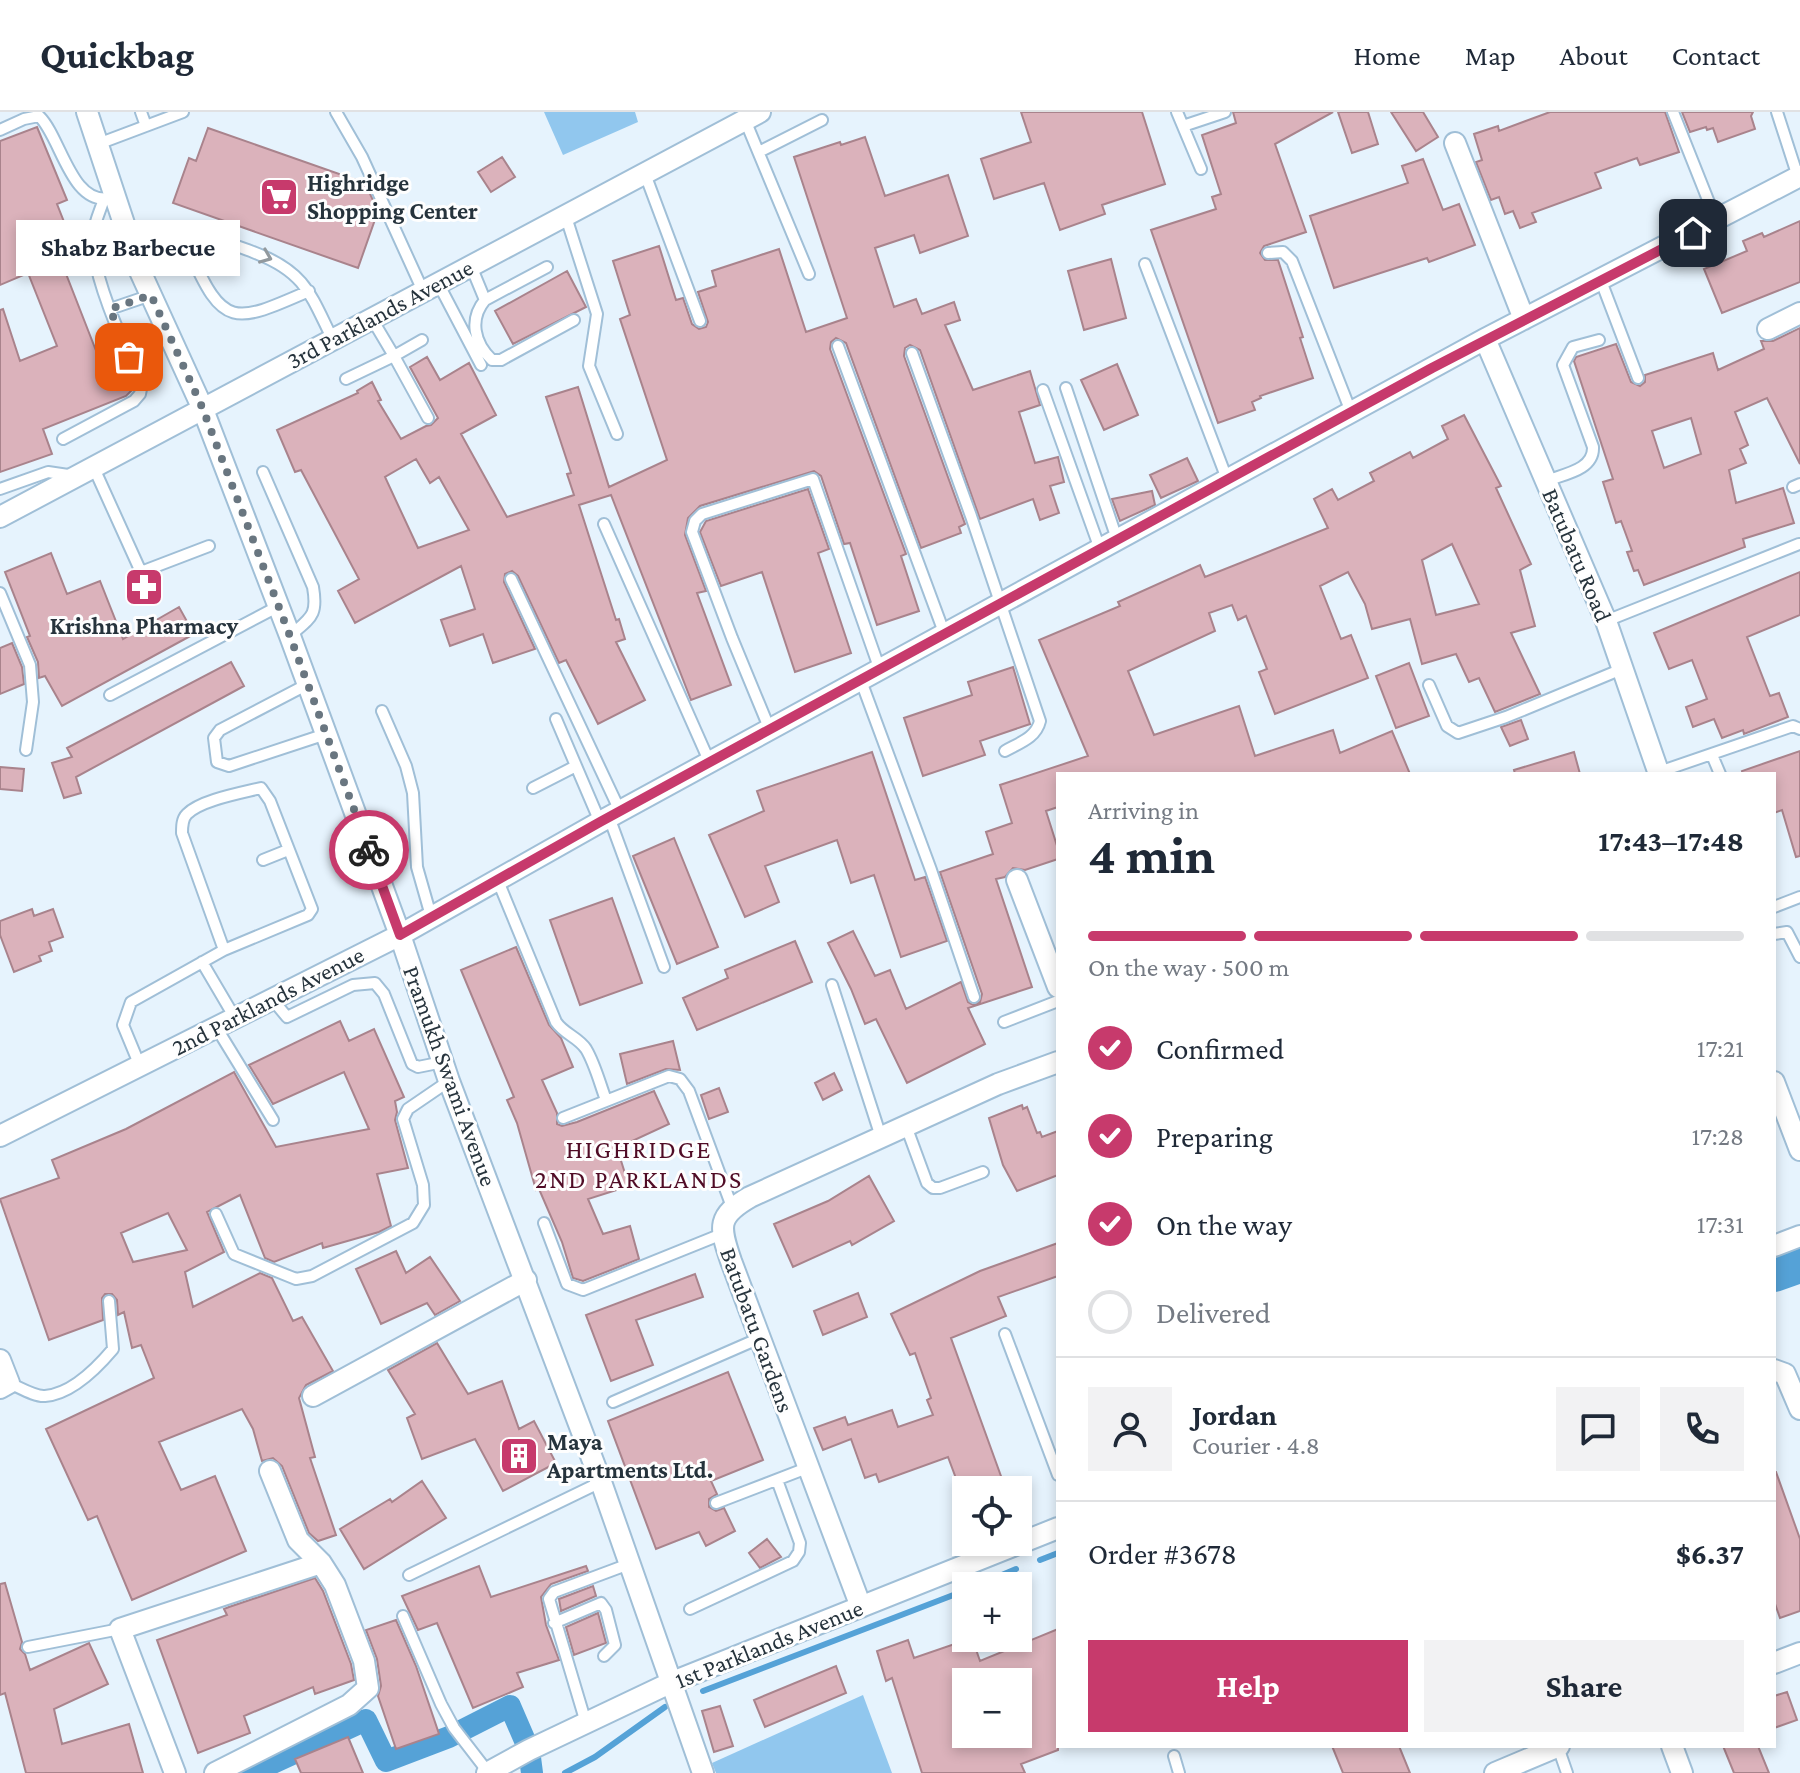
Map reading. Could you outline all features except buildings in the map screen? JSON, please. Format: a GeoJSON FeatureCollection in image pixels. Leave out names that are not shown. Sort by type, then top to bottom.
{"type":"FeatureCollection","features":[{"type":"Feature","properties":{"kind":"street","name":"Pramukh Swami Avenue"},"geometry":{"type":"LineString","coordinates":[[87,112],[98,144],[109,198],[202,407],[279,606],[400,935],[446,1072],[601,1482],[703,1773]]}},
{"type":"Feature","properties":{"kind":"street","name":"3rd Parklands Avenue"},"geometry":{"type":"LineString","coordinates":[[0,517],[752,116]]}},
{"type":"Feature","properties":{"kind":"street"},"geometry":{"type":"LineString","coordinates":[[1455,143],[1524,319]]}},
{"type":"Feature","properties":{"kind":"street","name":"2nd Parklands Avenue"},"geometry":{"type":"LineString","coordinates":[[0,1136],[400,935],[1485,339],[1799,177]]}},
{"type":"Feature","properties":{"kind":"street"},"geometry":{"type":"LineString","coordinates":[[1768,329],[1800,313]]}},
{"type":"Feature","properties":{"kind":"street","name":"Batubatu Road"},"geometry":{"type":"LineString","coordinates":[[1485,339],[1606,621],[1659,772]]}},
{"type":"Feature","properties":{"kind":"street"},"geometry":{"type":"LineString","coordinates":[[1017,880],[1056,982]]}},
{"type":"Feature","properties":{"kind":"street"},"geometry":{"type":"LineString","coordinates":[[732,1207],[998,1084],[1056,1063]]}},
{"type":"Feature","properties":{"kind":"street"},"geometry":{"type":"LineString","coordinates":[[1776,1087],[1800,1150]]}},
{"type":"Feature","properties":{"kind":"street","name":"Batubatu Gardens"},"geometry":{"type":"LineString","coordinates":[[732,1207],[725,1217],[722,1234],[861,1607]]}},
{"type":"Feature","properties":{"kind":"street"},"geometry":{"type":"LineString","coordinates":[[1776,1245],[1800,1236]]}},
{"type":"Feature","properties":{"kind":"street"},"geometry":{"type":"LineString","coordinates":[[313,1396],[526,1280]]}},
{"type":"Feature","properties":{"kind":"street"},"geometry":{"type":"LineString","coordinates":[[0,1360],[5,1385]]}},
{"type":"Feature","properties":{"kind":"street"},"geometry":{"type":"LineString","coordinates":[[1776,1371],[1785,1374],[1800,1409]]}},
{"type":"Feature","properties":{"kind":"street"},"geometry":{"type":"LineString","coordinates":[[215,1773],[349,1705],[368,1688],[364,1661],[335,1585],[321,1563],[298,1540],[270,1471]]}},
{"type":"Feature","properties":{"kind":"street","name":"1st Parklands Avenue"},"geometry":{"type":"LineString","coordinates":[[487,1772],[670,1683],[1056,1529]]}},
{"type":"Feature","properties":{"kind":"street"},"geometry":{"type":"LineString","coordinates":[[175,1773],[120,1629],[321,1563]]}},
{"type":"Feature","properties":{"kind":"street"},"geometry":{"type":"LineString","coordinates":[[1776,1662],[1800,1653]]}},
{"type":"Feature","properties":{"kind":"street"},"geometry":{"type":"LineString","coordinates":[[1495,1773],[1553,1748]]}},
{"type":"Feature","properties":{"kind":"street"},"geometry":{"type":"LineString","coordinates":[[1673,1748],[1682,1773]]}},
{"type":"Feature","properties":{"kind":"lane"},"geometry":{"type":"LineString","coordinates":[[141,112],[146,126]]}},
{"type":"Feature","properties":{"kind":"lane"},"geometry":{"type":"LineString","coordinates":[[98,144],[183,112]]}},
{"type":"Feature","properties":{"kind":"lane"},"geometry":{"type":"LineString","coordinates":[[336,112],[430,287],[481,365]]}},
{"type":"Feature","properties":{"kind":"lane"},"geometry":{"type":"LineString","coordinates":[[1177,112],[1201,169]]}},
{"type":"Feature","properties":{"kind":"lane"},"geometry":{"type":"LineString","coordinates":[[1183,126],[1225,112]]}},
{"type":"Feature","properties":{"kind":"lane"},"geometry":{"type":"LineString","coordinates":[[1673,112],[1716,220]]}},
{"type":"Feature","properties":{"kind":"lane"},"geometry":{"type":"LineString","coordinates":[[1777,112],[1799,177]]}},
{"type":"Feature","properties":{"kind":"lane"},"geometry":{"type":"LineString","coordinates":[[0,130],[39,116],[48,125],[77,183],[91,196],[109,198],[93,234],[94,251],[117,330],[142,384],[140,394],[134,401],[63,439]]}},
{"type":"Feature","properties":{"kind":"lane"},"geometry":{"type":"LineString","coordinates":[[752,116],[759,152],[809,274]]}},
{"type":"Feature","properties":{"kind":"lane"},"geometry":{"type":"LineString","coordinates":[[759,152],[822,120]]}},
{"type":"Feature","properties":{"kind":"lane"},"geometry":{"type":"LineString","coordinates":[[645,174],[700,321]]}},
{"type":"Feature","properties":{"kind":"lane"},"geometry":{"type":"LineString","coordinates":[[566,217],[597,314],[589,366],[617,434]]}},
{"type":"Feature","properties":{"kind":"lane"},"geometry":{"type":"LineString","coordinates":[[139,269],[189,250],[213,244],[234,244],[293,272],[309,291],[333,340]]}},
{"type":"Feature","properties":{"kind":"lane"},"geometry":{"type":"LineString","coordinates":[[189,250],[204,286],[213,300],[226,310],[254,313],[309,291]]}},
{"type":"Feature","properties":{"kind":"lane"},"geometry":{"type":"LineString","coordinates":[[1268,253],[1283,252],[1292,261],[1351,412]]}},
{"type":"Feature","properties":{"kind":"lane"},"geometry":{"type":"LineString","coordinates":[[1145,264],[1227,479]]}},
{"type":"Feature","properties":{"kind":"lane"},"geometry":{"type":"LineString","coordinates":[[471,266],[485,300]]}},
{"type":"Feature","properties":{"kind":"lane"},"geometry":{"type":"LineString","coordinates":[[547,267],[485,300],[477,309],[473,322],[477,336],[492,360],[501,360],[574,320]]}},
{"type":"Feature","properties":{"kind":"lane"},"geometry":{"type":"LineString","coordinates":[[1601,281],[1638,378]]}},
{"type":"Feature","properties":{"kind":"lane"},"geometry":{"type":"LineString","coordinates":[[110,309],[151,295]]}},
{"type":"Feature","properties":{"kind":"lane"},"geometry":{"type":"LineString","coordinates":[[372,319],[428,418]]}},
{"type":"Feature","properties":{"kind":"lane"},"geometry":{"type":"LineString","coordinates":[[346,379],[422,340]]}},
{"type":"Feature","properties":{"kind":"lane"},"geometry":{"type":"LineString","coordinates":[[1546,481],[1589,464],[1593,457],[1593,447],[1563,365],[1573,347],[1599,340]]}},
{"type":"Feature","properties":{"kind":"lane"},"geometry":{"type":"LineString","coordinates":[[838,346],[945,635]]}},
{"type":"Feature","properties":{"kind":"lane"},"geometry":{"type":"LineString","coordinates":[[912,353],[1040,721],[1031,737],[1005,751]]}},
{"type":"Feature","properties":{"kind":"lane"},"geometry":{"type":"LineString","coordinates":[[1066,388],[1108,544]]}},
{"type":"Feature","properties":{"kind":"lane"},"geometry":{"type":"LineString","coordinates":[[1043,390],[1108,544]]}},
{"type":"Feature","properties":{"kind":"lane"},"geometry":{"type":"LineString","coordinates":[[0,489],[48,472],[84,471],[141,572],[209,546]]}},
{"type":"Feature","properties":{"kind":"lane"},"geometry":{"type":"LineString","coordinates":[[263,472],[313,587],[316,605],[313,615],[290,636]]}},
{"type":"Feature","properties":{"kind":"lane"},"geometry":{"type":"LineString","coordinates":[[770,730],[692,532],[695,521],[702,514],[813,479],[880,670]]}},
{"type":"Feature","properties":{"kind":"lane"},"geometry":{"type":"LineString","coordinates":[[604,524],[710,763]]}},
{"type":"Feature","properties":{"kind":"lane"},"geometry":{"type":"LineString","coordinates":[[1606,621],[1799,544]]}},
{"type":"Feature","properties":{"kind":"lane"},"geometry":{"type":"LineString","coordinates":[[511,579],[610,817],[664,967]]}},
{"type":"Feature","properties":{"kind":"lane"},"geometry":{"type":"LineString","coordinates":[[0,593],[30,665],[33,702],[26,750]]}},
{"type":"Feature","properties":{"kind":"lane"},"geometry":{"type":"LineString","coordinates":[[110,695],[279,606]]}},
{"type":"Feature","properties":{"kind":"lane"},"geometry":{"type":"LineString","coordinates":[[1429,685],[1447,726],[1458,733],[1506,717],[1622,669]]}},
{"type":"Feature","properties":{"kind":"lane"},"geometry":{"type":"LineString","coordinates":[[861,681],[974,997]]}},
{"type":"Feature","properties":{"kind":"lane"},"geometry":{"type":"LineString","coordinates":[[308,684],[220,730],[214,738],[217,762],[229,766],[326,734]]}},
{"type":"Feature","properties":{"kind":"lane"},"geometry":{"type":"LineString","coordinates":[[382,711],[406,766],[413,793],[417,867],[431,916]]}},
{"type":"Feature","properties":{"kind":"lane"},"geometry":{"type":"LineString","coordinates":[[556,719],[576,766],[610,817]]}},
{"type":"Feature","properties":{"kind":"lane"},"geometry":{"type":"LineString","coordinates":[[1662,772],[1793,726],[1800,729]]}},
{"type":"Feature","properties":{"kind":"lane"},"geometry":{"type":"LineString","coordinates":[[1712,755],[1719,772]]}},
{"type":"Feature","properties":{"kind":"lane"},"geometry":{"type":"LineString","coordinates":[[533,788],[576,766]]}},
{"type":"Feature","properties":{"kind":"lane"},"geometry":{"type":"LineString","coordinates":[[140,1066],[123,1025],[131,1002],[224,950],[308,915],[312,909],[270,801],[261,788],[215,800],[188,813],[182,821],[182,833],[224,950]]}},
{"type":"Feature","properties":{"kind":"lane"},"geometry":{"type":"LineString","coordinates":[[263,860],[288,850]]}},
{"type":"Feature","properties":{"kind":"lane"},"geometry":{"type":"LineString","coordinates":[[498,881],[556,1022],[562,1031],[587,1051],[606,1100]]}},
{"type":"Feature","properties":{"kind":"lane"},"geometry":{"type":"LineString","coordinates":[[1776,906],[1800,897]]}},
{"type":"Feature","properties":{"kind":"lane"},"geometry":{"type":"LineString","coordinates":[[1776,934],[1787,932],[1800,957]]}},
{"type":"Feature","properties":{"kind":"lane"},"geometry":{"type":"LineString","coordinates":[[202,962],[226,1022],[273,1120]]}},
{"type":"Feature","properties":{"kind":"lane"},"geometry":{"type":"LineString","coordinates":[[272,999],[287,1017],[353,985],[375,983],[384,994],[412,1064],[446,1072]]}},
{"type":"Feature","properties":{"kind":"lane"},"geometry":{"type":"LineString","coordinates":[[832,985],[881,1137]]}},
{"type":"Feature","properties":{"kind":"lane"},"geometry":{"type":"LineString","coordinates":[[1004,1022],[1056,1002]]}},
{"type":"Feature","properties":{"kind":"lane"},"geometry":{"type":"LineString","coordinates":[[216,1214],[234,1254],[296,1279],[312,1276],[413,1223],[424,1205],[423,1185],[403,1119],[408,1109],[446,1072]]}},
{"type":"Feature","properties":{"kind":"lane"},"geometry":{"type":"LineString","coordinates":[[563,1118],[669,1076],[680,1079],[689,1091],[732,1207]]}},
{"type":"Feature","properties":{"kind":"lane"},"geometry":{"type":"LineString","coordinates":[[906,1126],[927,1183],[933,1188],[983,1172]]}},
{"type":"Feature","properties":{"kind":"lane"},"geometry":{"type":"LineString","coordinates":[[544,1223],[567,1284],[583,1290],[722,1234]]}},
{"type":"Feature","properties":{"kind":"lane"},"geometry":{"type":"LineString","coordinates":[[5,1385],[43,1397],[67,1390],[100,1364],[113,1349],[109,1301]]}},
{"type":"Feature","properties":{"kind":"lane"},"geometry":{"type":"LineString","coordinates":[[1005,1334],[1056,1470]]}},
{"type":"Feature","properties":{"kind":"lane"},"geometry":{"type":"LineString","coordinates":[[613,1402],[760,1338]]}},
{"type":"Feature","properties":{"kind":"lane"},"geometry":{"type":"LineString","coordinates":[[716,1503],[807,1468]]}},
{"type":"Feature","properties":{"kind":"lane"},"geometry":{"type":"LineString","coordinates":[[690,1609],[793,1561],[800,1543],[777,1480]]}},
{"type":"Feature","properties":{"kind":"lane"},"geometry":{"type":"LineString","coordinates":[[409,1575],[601,1482]]}},
{"type":"Feature","properties":{"kind":"lane"},"geometry":{"type":"LineString","coordinates":[[586,1723],[549,1599],[554,1592],[629,1564]]}},
{"type":"Feature","properties":{"kind":"lane"},"geometry":{"type":"LineString","coordinates":[[554,1623],[601,1603],[605,1605],[615,1645],[604,1656]]}},
{"type":"Feature","properties":{"kind":"lane"},"geometry":{"type":"LineString","coordinates":[[403,1616],[448,1716],[487,1772]]}},
{"type":"Feature","properties":{"kind":"lane"},"geometry":{"type":"LineString","coordinates":[[28,1647],[120,1629]]}},
{"type":"Feature","properties":{"kind":"lane"},"geometry":{"type":"LineString","coordinates":[[1559,1748],[1567,1773]]}},
{"type":"Feature","properties":{"kind":"lane"},"geometry":{"type":"LineString","coordinates":[[1174,1756],[1179,1773]]}},
{"type":"Feature","properties":{"kind":"shaded area"},"geometry":{"type":"Polygon","coordinates":[[[544,112],[635,112],[638,122],[563,155],[544,112]]]}},
{"type":"Feature","properties":{"kind":"shaded area"},"geometry":{"type":"Polygon","coordinates":[[[863,1695],[892,1773],[716,1773],[712,1763],[863,1695]]]}},
{"type":"Feature","properties":{"kind":"waterway"},"geometry":{"type":"LineString","coordinates":[[1776,1272],[1800,1264]]}},
{"type":"Feature","properties":{"kind":"waterway"},"geometry":{"type":"LineString","coordinates":[[1040,1560],[1056,1554]]}},
{"type":"Feature","properties":{"kind":"waterway"},"geometry":{"type":"LineString","coordinates":[[1009,1572],[1016,1569]]}},
{"type":"Feature","properties":{"kind":"waterway"},"geometry":{"type":"LineString","coordinates":[[703,1691],[952,1596]]}},
{"type":"Feature","properties":{"kind":"waterway"},"geometry":{"type":"LineString","coordinates":[[251,1773],[366,1720],[386,1761],[449,1737],[510,1706],[529,1750],[532,1773]]}},
{"type":"Feature","properties":{"kind":"waterway"},"geometry":{"type":"LineString","coordinates":[[565,1773],[595,1757],[665,1707]]}},
{"type":"Feature","properties":{"kind":"way so far"},"geometry":{"type":"LineString","coordinates":[[129,357],[110,309],[151,295],[202,407],[369,850]]}},
{"type":"Feature","properties":{"kind":"place","name":"Highridge Shopping Center"},"geometry":{"type":"Point","coordinates":[279,197]}},
{"type":"Feature","properties":{"kind":"place","name":"Shabz Barbecue"},"geometry":{"type":"Point","coordinates":[129,357]}},
{"type":"Feature","properties":{"kind":"place","name":"Krishna Pharmacy"},"geometry":{"type":"Point","coordinates":[144,587]}},
{"type":"Feature","properties":{"kind":"place","name":"Maya Apartments Ltd."},"geometry":{"type":"Point","coordinates":[519,1456]}},
{"type":"Feature","properties":{"kind":"district","name":"HIGHRIDGE 2ND PARKLANDS"},"geometry":{"type":"Point","coordinates":[639,1164]}},
{"type":"Feature","properties":{"kind":"route"},"geometry":{"type":"LineString","coordinates":[[369,850],[400,935],[1227,479],[1485,339],[1693,233]]}}]}
